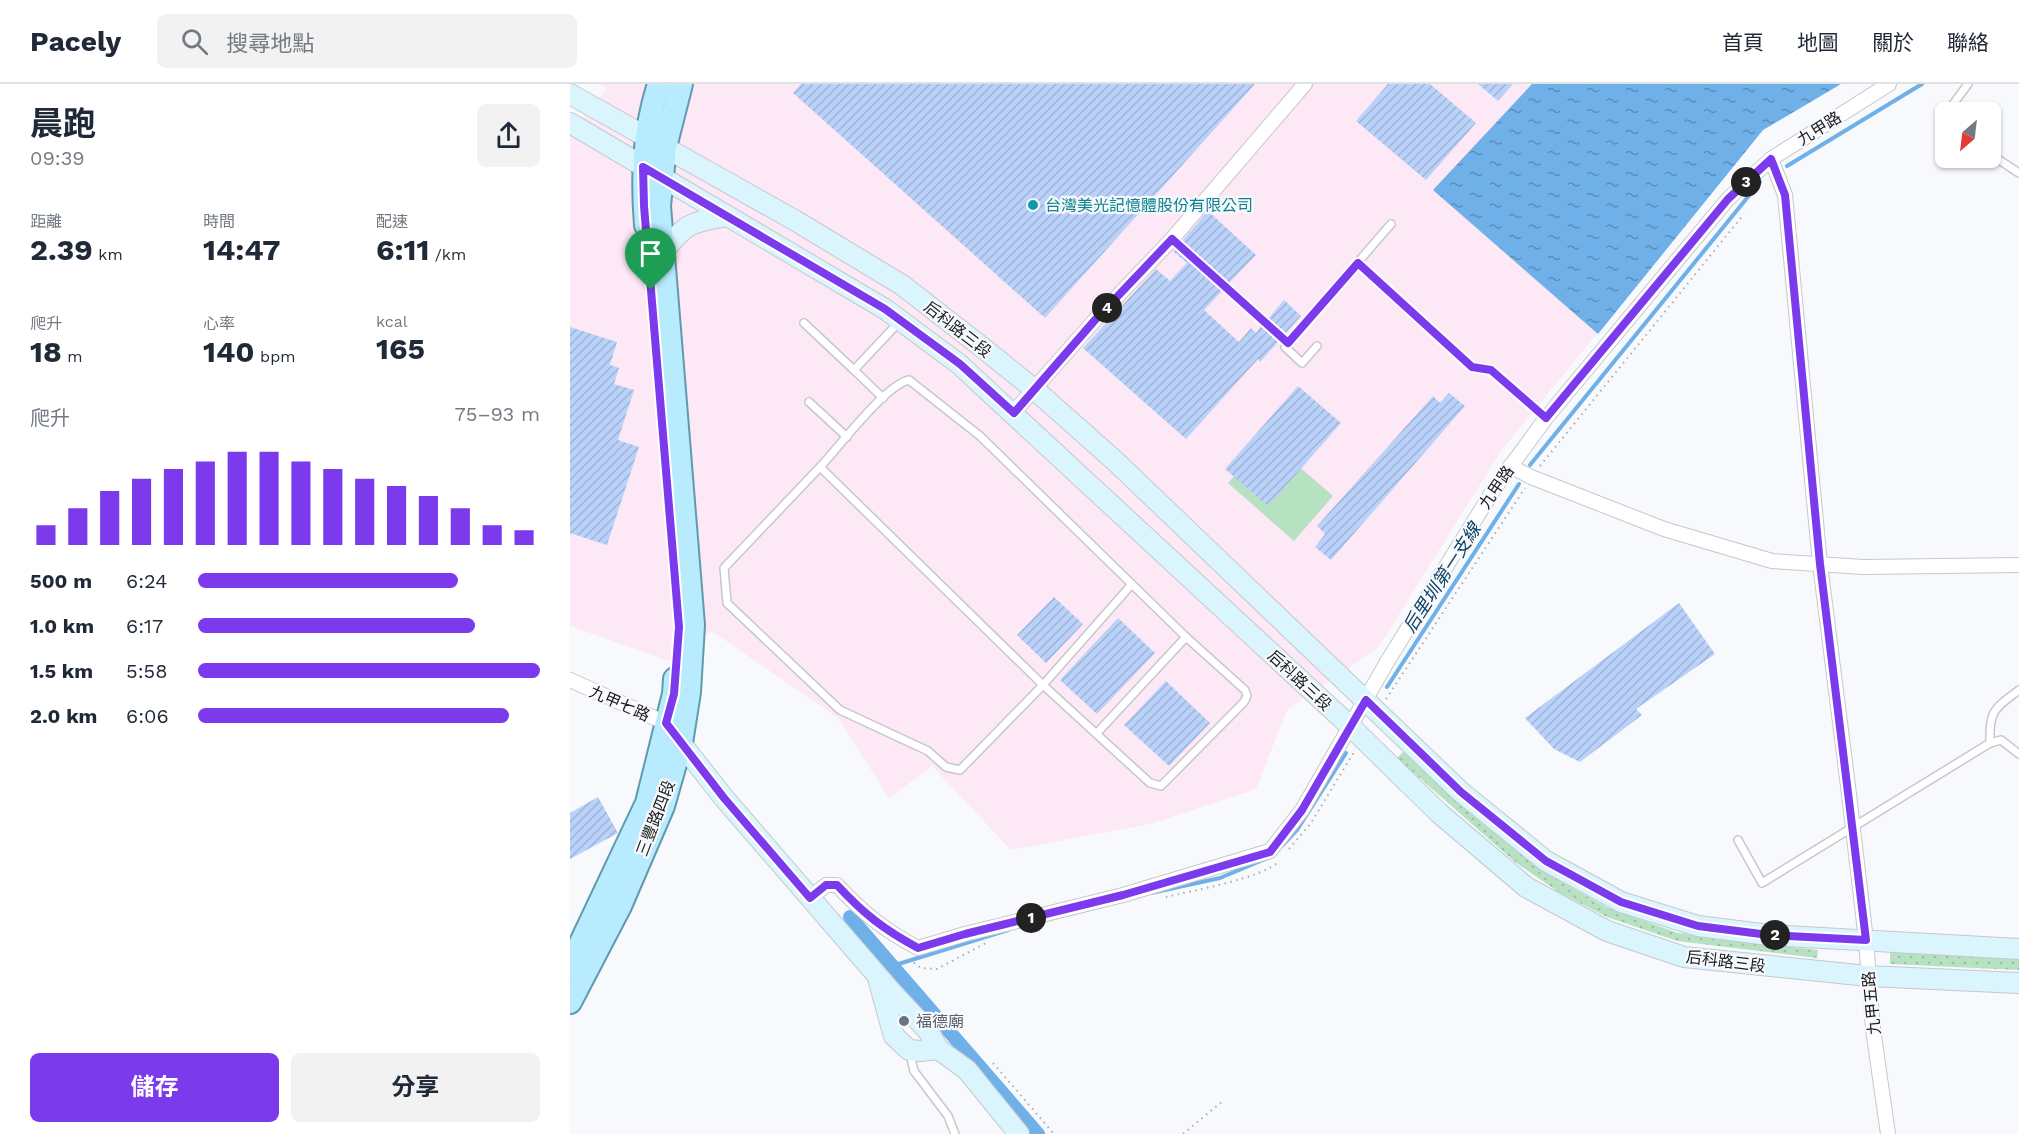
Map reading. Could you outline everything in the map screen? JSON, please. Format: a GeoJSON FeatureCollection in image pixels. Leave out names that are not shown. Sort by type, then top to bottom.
{"type":"FeatureCollection","features":[{"type":"Feature","properties":{"kind":"main road","name":"三豐路四段"},"geometry":{"type":"LineString","coordinates":[[570,966],[647,803],[674,694],[679,627],[645,218],[656,143],[659,84]]}},
{"type":"Feature","properties":{"kind":"main road","name":"三豐路四段"},"geometry":{"type":"LineString","coordinates":[[656,143],[681,84]]}},
{"type":"Feature","properties":{"kind":"main road","name":"三豐路四段"},"geometry":{"type":"LineString","coordinates":[[570,1002],[620,906],[663,806],[681,743],[689,692],[693,625],[659,206],[652,172]]}},
{"type":"Feature","properties":{"kind":"street"},"geometry":{"type":"LineString","coordinates":[[1014,413],[1095,320],[1172,239],[1305,84]]}},
{"type":"Feature","properties":{"kind":"street","name":"九甲路"},"geometry":{"type":"LineString","coordinates":[[810,898],[826,885],[837,885],[863,913],[888,932],[918,948],[1123,895],[1270,852],[1302,810],[1387,662],[1494,489],[1546,418],[1728,199],[1771,159],[1889,84]]}},
{"type":"Feature","properties":{"kind":"street","name":"后科路三段"},"geometry":{"type":"LineString","coordinates":[[570,94],[796,221],[902,285],[1034,389],[1114,460],[1461,792],[1546,861],[1621,902],[1698,926],[1769,935],[2019,949]]}},
{"type":"Feature","properties":{"kind":"street","name":"后科路三段"},"geometry":{"type":"LineString","coordinates":[[570,123],[885,309],[960,364],[1351,727],[1439,813],[1526,886],[1607,930],[1684,957],[1868,976],[2019,983]]}},
{"type":"Feature","properties":{"kind":"street","name":"九甲五路"},"geometry":{"type":"LineString","coordinates":[[1771,159],[1785,195],[1820,564],[1866,940],[1873,1029],[1888,1134]]}},
{"type":"Feature","properties":{"kind":"street"},"geometry":{"type":"LineString","coordinates":[[663,252],[678,233],[692,223],[726,216]]}},
{"type":"Feature","properties":{"kind":"street"},"geometry":{"type":"LineString","coordinates":[[1510,466],[1531,477],[1664,529],[1772,561],[1863,567],[2019,565]]}},
{"type":"Feature","properties":{"kind":"street","name":"九甲七路"},"geometry":{"type":"LineString","coordinates":[[570,680],[666,723],[724,798],[929,1032],[938,1048],[967,1070],[1019,1134]]}},
{"type":"Feature","properties":{"kind":"street","name":"九甲七路"},"geometry":{"type":"LineString","coordinates":[[877,975],[894,1036],[909,1050]]}},
{"type":"Feature","properties":{"kind":"street"},"geometry":{"type":"LineString","coordinates":[[909,1050],[921,1051],[938,1048]]}},
{"type":"Feature","properties":{"kind":"lane"},"geometry":{"type":"LineString","coordinates":[[1955,102],[1968,84]]}},
{"type":"Feature","properties":{"kind":"lane"},"geometry":{"type":"LineString","coordinates":[[2001,161],[2019,173]]}},
{"type":"Feature","properties":{"kind":"lane"},"geometry":{"type":"LineString","coordinates":[[1317,346],[1302,363],[1285,347],[1391,224]]}},
{"type":"Feature","properties":{"kind":"lane"},"geometry":{"type":"LineString","coordinates":[[1172,239],[1288,343]]}},
{"type":"Feature","properties":{"kind":"lane"},"geometry":{"type":"LineString","coordinates":[[1358,263],[1472,367],[1491,370],[1546,418]]}},
{"type":"Feature","properties":{"kind":"lane"},"geometry":{"type":"LineString","coordinates":[[854,370],[900,321]]}},
{"type":"Feature","properties":{"kind":"lane"},"geometry":{"type":"LineString","coordinates":[[804,323],[883,398]]}},
{"type":"Feature","properties":{"kind":"lane"},"geometry":{"type":"LineString","coordinates":[[820,467],[1043,685],[1150,783],[1161,786],[1244,702],[1247,696],[1245,690],[1186,637],[1132,584],[980,436],[909,380],[902,381],[883,398],[724,568],[727,603],[840,710],[928,751],[946,767],[960,770],[1043,685],[1132,584]]}},
{"type":"Feature","properties":{"kind":"lane"},"geometry":{"type":"LineString","coordinates":[[809,402],[847,437]]}},
{"type":"Feature","properties":{"kind":"lane"},"geometry":{"type":"LineString","coordinates":[[1097,733],[1186,637]]}},
{"type":"Feature","properties":{"kind":"lane"},"geometry":{"type":"LineString","coordinates":[[1990,743],[1989,722],[1995,709],[2019,690]]}},
{"type":"Feature","properties":{"kind":"lane"},"geometry":{"type":"LineString","coordinates":[[1738,840],[1762,883],[1990,743],[2001,740],[2019,754]]}},
{"type":"Feature","properties":{"kind":"lane"},"geometry":{"type":"LineString","coordinates":[[909,1050],[914,1071],[948,1116],[955,1134]]}},
{"type":"Feature","properties":{"kind":"path"},"geometry":{"type":"LineString","coordinates":[[993,1063],[1054,1134]]}},
{"type":"Feature","properties":{"kind":"path"},"geometry":{"type":"LineString","coordinates":[[1183,1134],[1224,1100]]}},
{"type":"Feature","properties":{"kind":"shaded area"},"geometry":{"type":"Polygon","coordinates":[[[600,84],[1841,84],[1763,130],[1501,451],[1378,648],[1287,710],[1256,789],[1150,824],[1011,850],[932,766],[889,798],[838,718],[712,631],[669,661],[570,626],[570,134],[607,89],[600,84]]]}},
{"type":"Feature","properties":{"kind":"green space"},"geometry":{"type":"Polygon","coordinates":[[[1267,439],[1333,496],[1294,541],[1228,483],[1267,439]]]}},
{"type":"Feature","properties":{"kind":"green space"},"geometry":{"type":"Polygon","coordinates":[[[1406,749],[1518,850],[1563,883],[1608,908],[1678,933],[1818,950],[1817,958],[1677,941],[1607,917],[1560,893],[1515,862],[1397,758],[1406,749]]]}},
{"type":"Feature","properties":{"kind":"green space"},"geometry":{"type":"Polygon","coordinates":[[[1890,950],[2019,957],[2019,970],[1890,964],[1890,950]]]}},
{"type":"Feature","properties":{"kind":"water"},"geometry":{"type":"Polygon","coordinates":[[[1532,84],[1841,84],[1763,130],[1598,334],[1433,190],[1532,84]]]}},
{"type":"Feature","properties":{"kind":"building","name":"台灣美光記憶體股份有限公司"},"geometry":{"type":"Polygon","coordinates":[[[801,84],[1255,84],[1045,318],[793,93],[801,84]]]}},
{"type":"Feature","properties":{"kind":"building"},"geometry":{"type":"Polygon","coordinates":[[[1388,84],[1430,84],[1476,123],[1426,180],[1356,121],[1388,84]]]}},
{"type":"Feature","properties":{"kind":"building"},"geometry":{"type":"Polygon","coordinates":[[[1478,84],[1513,84],[1498,101],[1478,84]]]}},
{"type":"Feature","properties":{"kind":"building"},"geometry":{"type":"Polygon","coordinates":[[[1208,211],[1256,255],[1229,283],[1182,241],[1208,211]]]}},
{"type":"Feature","properties":{"kind":"building"},"geometry":{"type":"Polygon","coordinates":[[[1175,249],[1222,291],[1204,310],[1239,342],[1251,328],[1256,333],[1261,326],[1278,342],[1260,362],[1258,359],[1186,439],[1083,348],[1156,269],[1170,281],[1187,263],[1173,251],[1175,249]]]}},
{"type":"Feature","properties":{"kind":"building"},"geometry":{"type":"Polygon","coordinates":[[[1284,300],[1301,316],[1286,333],[1269,318],[1284,300]]]}},
{"type":"Feature","properties":{"kind":"building"},"geometry":{"type":"Polygon","coordinates":[[[570,327],[617,342],[610,365],[619,368],[614,384],[634,390],[618,440],[639,447],[607,545],[570,533],[570,327]]]}},
{"type":"Feature","properties":{"kind":"building"},"geometry":{"type":"Polygon","coordinates":[[[1298,386],[1341,423],[1268,506],[1225,469],[1298,386]]]}},
{"type":"Feature","properties":{"kind":"building"},"geometry":{"type":"Polygon","coordinates":[[[1449,393],[1465,406],[1331,560],[1315,547],[1325,534],[1317,526],[1433,396],[1440,403],[1449,393]]]}},
{"type":"Feature","properties":{"kind":"building"},"geometry":{"type":"Polygon","coordinates":[[[1054,597],[1083,624],[1046,663],[1017,635],[1054,597]]]}},
{"type":"Feature","properties":{"kind":"building"},"geometry":{"type":"Polygon","coordinates":[[[1679,603],[1715,654],[1636,709],[1642,715],[1580,762],[1554,749],[1525,718],[1679,603]]]}},
{"type":"Feature","properties":{"kind":"building"},"geometry":{"type":"Polygon","coordinates":[[[1118,618],[1155,653],[1097,714],[1060,680],[1118,618]]]}},
{"type":"Feature","properties":{"kind":"building"},"geometry":{"type":"Polygon","coordinates":[[[1166,681],[1210,723],[1169,766],[1124,725],[1166,681]]]}},
{"type":"Feature","properties":{"kind":"building"},"geometry":{"type":"Polygon","coordinates":[[[598,797],[618,833],[570,859],[570,813],[598,797]]]}},
{"type":"Feature","properties":{"kind":"waterway","name":"后里圳第一支線"},"geometry":{"type":"LineString","coordinates":[[1787,166],[1922,84]]}},
{"type":"Feature","properties":{"kind":"waterway","name":"后里圳第一支線"},"geometry":{"type":"LineString","coordinates":[[1530,465],[1760,182]]}},
{"type":"Feature","properties":{"kind":"waterway","name":"后里圳第一支線"},"geometry":{"type":"LineString","coordinates":[[1387,687],[1519,484]]}},
{"type":"Feature","properties":{"kind":"waterway","name":"后里圳第一支線"},"geometry":{"type":"LineString","coordinates":[[1282,846],[1297,830],[1346,753]]}},
{"type":"Feature","properties":{"kind":"waterway","name":"后里圳第一支線"},"geometry":{"type":"LineString","coordinates":[[1151,893],[1220,878],[1272,856]]}},
{"type":"Feature","properties":{"kind":"waterway"},"geometry":{"type":"LineString","coordinates":[[850,917],[1038,1134]]}},
{"type":"Feature","properties":{"kind":"waterway","name":"后里圳第一支線"},"geometry":{"type":"LineString","coordinates":[[892,966],[1008,930]]}},
{"type":"Feature","properties":{"kind":"place","name":"台灣美光記憶體股份有限公司"},"geometry":{"type":"Point","coordinates":[1033,205]}},
{"type":"Feature","properties":{"kind":"place","name":"福德廟"},"geometry":{"type":"Point","coordinates":[904,1021]}},
{"type":"Feature","properties":{"kind":"route"},"geometry":{"type":"LineString","coordinates":[[1771,159],[1785,195],[1820,564],[1866,940],[1769,935],[1698,926],[1621,902],[1546,861],[1461,792],[1366,700],[1302,810],[1270,852],[1123,895],[918,948],[888,932],[863,913],[837,885],[826,885],[810,898],[724,798],[666,723],[674,694],[679,627],[651,290],[643,167],[885,309],[960,364],[1014,413],[1095,320],[1172,239],[1288,343],[1358,263],[1472,367],[1491,370],[1546,418],[1728,199],[1771,159]]}}]}
